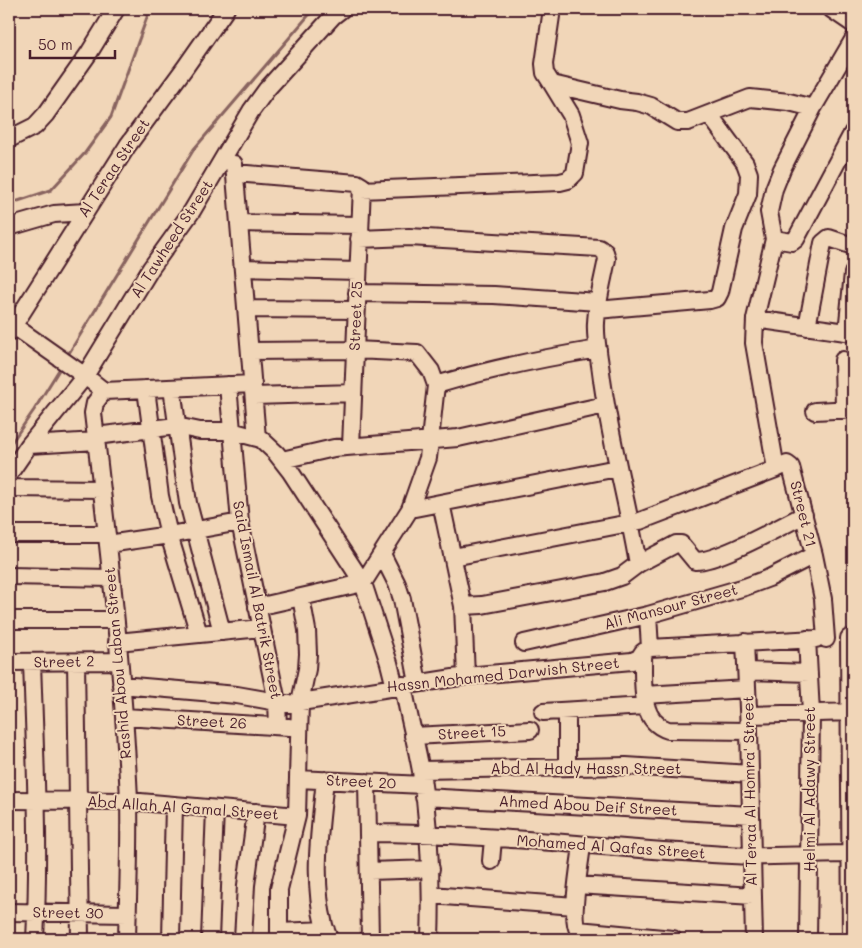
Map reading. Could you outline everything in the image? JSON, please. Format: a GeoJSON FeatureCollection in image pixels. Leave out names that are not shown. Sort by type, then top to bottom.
{"type":"FeatureCollection","features":[{"type":"Feature","properties":{"kind":"street"},"geometry":{"type":"LineString","coordinates":[[9,140],[35,126],[46,114],[116,9]]}},
{"type":"Feature","properties":{"kind":"street","name":"Al Teraa Street"},"geometry":{"type":"LineString","coordinates":[[11,329],[128,145],[226,9]]}},
{"type":"Feature","properties":{"kind":"street","name":"Al Tawheed Street"},"geometry":{"type":"LineString","coordinates":[[9,474],[29,445],[85,376],[152,268],[192,211],[251,111],[267,90],[333,16],[342,9]]}},
{"type":"Feature","properties":{"kind":"street"},"geometry":{"type":"LineString","coordinates":[[235,174],[357,183],[362,188],[560,182],[568,180],[575,173],[580,143],[571,115],[546,73],[544,64],[552,9]]}},
{"type":"Feature","properties":{"kind":"street"},"geometry":{"type":"LineString","coordinates":[[831,9],[853,24]]}},
{"type":"Feature","properties":{"kind":"street"},"geometry":{"type":"LineString","coordinates":[[853,40],[813,108],[774,189],[769,212],[774,239],[792,242],[796,240],[853,132]]}},
{"type":"Feature","properties":{"kind":"street"},"geometry":{"type":"LineString","coordinates":[[552,84],[651,106],[677,122],[688,122],[750,98],[789,102],[813,108]]}},
{"type":"Feature","properties":{"kind":"street"},"geometry":{"type":"LineString","coordinates":[[357,293],[494,295],[598,306],[710,300],[717,298],[734,229],[748,194],[749,174],[745,163],[709,114]]}},
{"type":"Feature","properties":{"kind":"street"},"geometry":{"type":"LineString","coordinates":[[232,143],[257,438]]}},
{"type":"Feature","properties":{"kind":"street","name":"Street 25"},"geometry":{"type":"LineString","coordinates":[[351,446],[362,188]]}},
{"type":"Feature","properties":{"kind":"street"},"geometry":{"type":"LineString","coordinates":[[9,227],[54,214],[85,212]]}},
{"type":"Feature","properties":{"kind":"street"},"geometry":{"type":"LineString","coordinates":[[239,223],[409,237],[599,248],[605,252],[607,259],[596,324],[598,350],[605,405],[617,468],[631,522],[638,564]]}},
{"type":"Feature","properties":{"kind":"street"},"geometry":{"type":"LineString","coordinates":[[807,327],[822,243],[829,238],[852,243]]}},
{"type":"Feature","properties":{"kind":"street","name":"Street 21"},"geometry":{"type":"LineString","coordinates":[[774,239],[755,319],[754,343],[776,469],[786,464],[791,466],[814,555],[823,599],[826,639]]}},
{"type":"Feature","properties":{"kind":"street"},"geometry":{"type":"LineString","coordinates":[[243,268],[358,270]]}},
{"type":"Feature","properties":{"kind":"street"},"geometry":{"type":"LineString","coordinates":[[755,319],[850,333],[853,273]]}},
{"type":"Feature","properties":{"kind":"street"},"geometry":{"type":"LineString","coordinates":[[246,308],[356,310]]}},
{"type":"Feature","properties":{"kind":"street"},"geometry":{"type":"LineString","coordinates":[[11,329],[85,376],[104,391],[228,385],[253,390],[353,393]]}},
{"type":"Feature","properties":{"kind":"street"},"geometry":{"type":"LineString","coordinates":[[250,351],[355,350],[417,353],[431,371],[436,385],[428,458],[410,510],[363,583],[257,607]]}},
{"type":"Feature","properties":{"kind":"street"},"geometry":{"type":"LineString","coordinates":[[436,385],[494,368],[536,359],[598,350]]}},
{"type":"Feature","properties":{"kind":"street"},"geometry":{"type":"LineString","coordinates":[[815,411],[849,409],[843,360]]}},
{"type":"Feature","properties":{"kind":"street","name":"Said Ismail Al Batrik Street"},"geometry":{"type":"LineString","coordinates":[[228,385],[240,522],[277,702],[278,726]]}},
{"type":"Feature","properties":{"kind":"street"},"geometry":{"type":"LineString","coordinates":[[172,388],[185,489],[194,530],[222,632]]}},
{"type":"Feature","properties":{"kind":"street"},"geometry":{"type":"LineString","coordinates":[[146,389],[160,496],[169,535],[199,634]]}},
{"type":"Feature","properties":{"kind":"street","name":"Rashid Abou Laban Street"},"geometry":{"type":"LineString","coordinates":[[104,391],[94,408],[124,717],[129,801],[127,939]]}},
{"type":"Feature","properties":{"kind":"street"},"geometry":{"type":"LineString","coordinates":[[282,460],[334,448],[458,438],[605,405]]}},
{"type":"Feature","properties":{"kind":"street"},"geometry":{"type":"LineString","coordinates":[[29,445],[96,439],[150,428],[176,426],[200,431],[231,431],[261,439],[282,460],[363,583],[389,663],[405,685]]}},
{"type":"Feature","properties":{"kind":"street"},"geometry":{"type":"LineString","coordinates":[[410,510],[441,502],[617,468]]}},
{"type":"Feature","properties":{"kind":"street"},"geometry":{"type":"LineString","coordinates":[[453,557],[640,521],[776,469]]}},
{"type":"Feature","properties":{"kind":"street"},"geometry":{"type":"LineString","coordinates":[[9,488],[102,489]]}},
{"type":"Feature","properties":{"kind":"street"},"geometry":{"type":"LineString","coordinates":[[441,502],[463,606],[466,676]]}},
{"type":"Feature","properties":{"kind":"street"},"geometry":{"type":"LineString","coordinates":[[463,606],[482,605],[605,582],[622,576],[638,564],[676,544],[681,544],[695,560],[702,561],[727,553],[804,515]]}},
{"type":"Feature","properties":{"kind":"street"},"geometry":{"type":"LineString","coordinates":[[9,534],[107,539],[169,535],[240,522]]}},
{"type":"Feature","properties":{"kind":"street"},"geometry":{"type":"LineString","coordinates":[[382,554],[397,584],[402,599],[405,685],[423,784],[431,869],[430,939]]}},
{"type":"Feature","properties":{"kind":"street","name":"Ali Mansour Street"},"geometry":{"type":"LineString","coordinates":[[524,643],[648,615],[751,585],[814,555]]}},
{"type":"Feature","properties":{"kind":"street"},"geometry":{"type":"LineString","coordinates":[[9,576],[111,578]]}},
{"type":"Feature","properties":{"kind":"street"},"geometry":{"type":"LineString","coordinates":[[300,597],[308,630],[308,654],[307,670],[300,702],[298,816],[279,889],[279,936],[328,935],[318,881],[319,844],[325,780]]}},
{"type":"Feature","properties":{"kind":"street"},"geometry":{"type":"LineString","coordinates":[[648,615],[645,701],[658,726],[668,730],[749,723],[811,713],[852,712]]}},
{"type":"Feature","properties":{"kind":"street"},"geometry":{"type":"LineString","coordinates":[[9,620],[115,620]]}},
{"type":"Feature","properties":{"kind":"street"},"geometry":{"type":"LineString","coordinates":[[117,642],[261,628]]}},
{"type":"Feature","properties":{"kind":"street"},"geometry":{"type":"LineString","coordinates":[[647,650],[745,642],[851,638],[851,939]]}},
{"type":"Feature","properties":{"kind":"street","name":"Helmi Al Adawy Street"},"geometry":{"type":"LineString","coordinates":[[806,639],[811,713],[808,939]]}},
{"type":"Feature","properties":{"kind":"street","name":"Al Teraa Al Homra' Street"},"geometry":{"type":"LineString","coordinates":[[745,642],[748,689],[754,939]]}},
{"type":"Feature","properties":{"kind":"street","name":"Hassn Mohamed Darwish Street"},"geometry":{"type":"LineString","coordinates":[[121,685],[237,695],[288,704],[466,676],[632,661],[639,658],[647,650]]}},
{"type":"Feature","properties":{"kind":"street","name":"Street 2"},"geometry":{"type":"LineString","coordinates":[[9,662],[119,661]]}},
{"type":"Feature","properties":{"kind":"street"},"geometry":{"type":"LineString","coordinates":[[32,662],[36,800],[35,939]]}},
{"type":"Feature","properties":{"kind":"street"},"geometry":{"type":"LineString","coordinates":[[76,662],[80,939]]}},
{"type":"Feature","properties":{"kind":"street"},"geometry":{"type":"LineString","coordinates":[[747,671],[809,673]]}},
{"type":"Feature","properties":{"kind":"street"},"geometry":{"type":"LineString","coordinates":[[543,712],[567,711],[748,689]]}},
{"type":"Feature","properties":{"kind":"street"},"geometry":{"type":"LineString","coordinates":[[567,711],[567,767]]}},
{"type":"Feature","properties":{"kind":"street","name":"Street 26"},"geometry":{"type":"LineString","coordinates":[[124,717],[300,727]]}},
{"type":"Feature","properties":{"kind":"street","name":"Street 15"},"geometry":{"type":"LineString","coordinates":[[413,736],[530,730]]}},
{"type":"Feature","properties":{"kind":"street","name":"Abd Al Hady Hassn Street"},"geometry":{"type":"LineString","coordinates":[[423,784],[567,767],[650,767],[750,774]]}},
{"type":"Feature","properties":{"kind":"street","name":"Street 20"},"geometry":{"type":"LineString","coordinates":[[298,779],[423,784]]}},
{"type":"Feature","properties":{"kind":"street"},"geometry":{"type":"LineString","coordinates":[[367,782],[370,939]]}},
{"type":"Feature","properties":{"kind":"street","name":"Ahmed Abou Deif Street"},"geometry":{"type":"LineString","coordinates":[[423,784],[751,815]]}},
{"type":"Feature","properties":{"kind":"street","name":"Abd Allah Al Gamal Street"},"geometry":{"type":"LineString","coordinates":[[9,800],[129,801],[298,816]]}},
{"type":"Feature","properties":{"kind":"street"},"geometry":{"type":"LineString","coordinates":[[171,939],[174,805]]}},
{"type":"Feature","properties":{"kind":"street"},"geometry":{"type":"LineString","coordinates":[[210,939],[216,809]]}},
{"type":"Feature","properties":{"kind":"street"},"geometry":{"type":"LineString","coordinates":[[243,939],[246,885],[256,812]]}},
{"type":"Feature","properties":{"kind":"street","name":"Mohamed Al Qafas Street"},"geometry":{"type":"LineString","coordinates":[[368,833],[428,833],[582,846],[752,856],[852,854]]}},
{"type":"Feature","properties":{"kind":"street"},"geometry":{"type":"LineString","coordinates":[[491,861],[493,839]]}},
{"type":"Feature","properties":{"kind":"street"},"geometry":{"type":"LineString","coordinates":[[582,846],[574,925],[578,930],[673,939]]}},
{"type":"Feature","properties":{"kind":"street"},"geometry":{"type":"LineString","coordinates":[[369,871],[431,869]]}},
{"type":"Feature","properties":{"kind":"street"},"geometry":{"type":"LineString","coordinates":[[577,886],[753,896]]}},
{"type":"Feature","properties":{"kind":"street"},"geometry":{"type":"LineString","coordinates":[[431,895],[575,906]]}},
{"type":"Feature","properties":{"kind":"street","name":"Street 30"},"geometry":{"type":"LineString","coordinates":[[9,912],[127,914]]}},
{"type":"Feature","properties":{"kind":"waterway"},"geometry":{"type":"LineString","coordinates":[[9,204],[51,190],[85,153],[111,117],[150,9]]}},
{"type":"Feature","properties":{"kind":"waterway"},"geometry":{"type":"LineString","coordinates":[[66,358],[194,149],[314,9]]}},
{"type":"Feature","properties":{"kind":"waterway"},"geometry":{"type":"LineString","coordinates":[[9,446],[62,365]]}}]}
